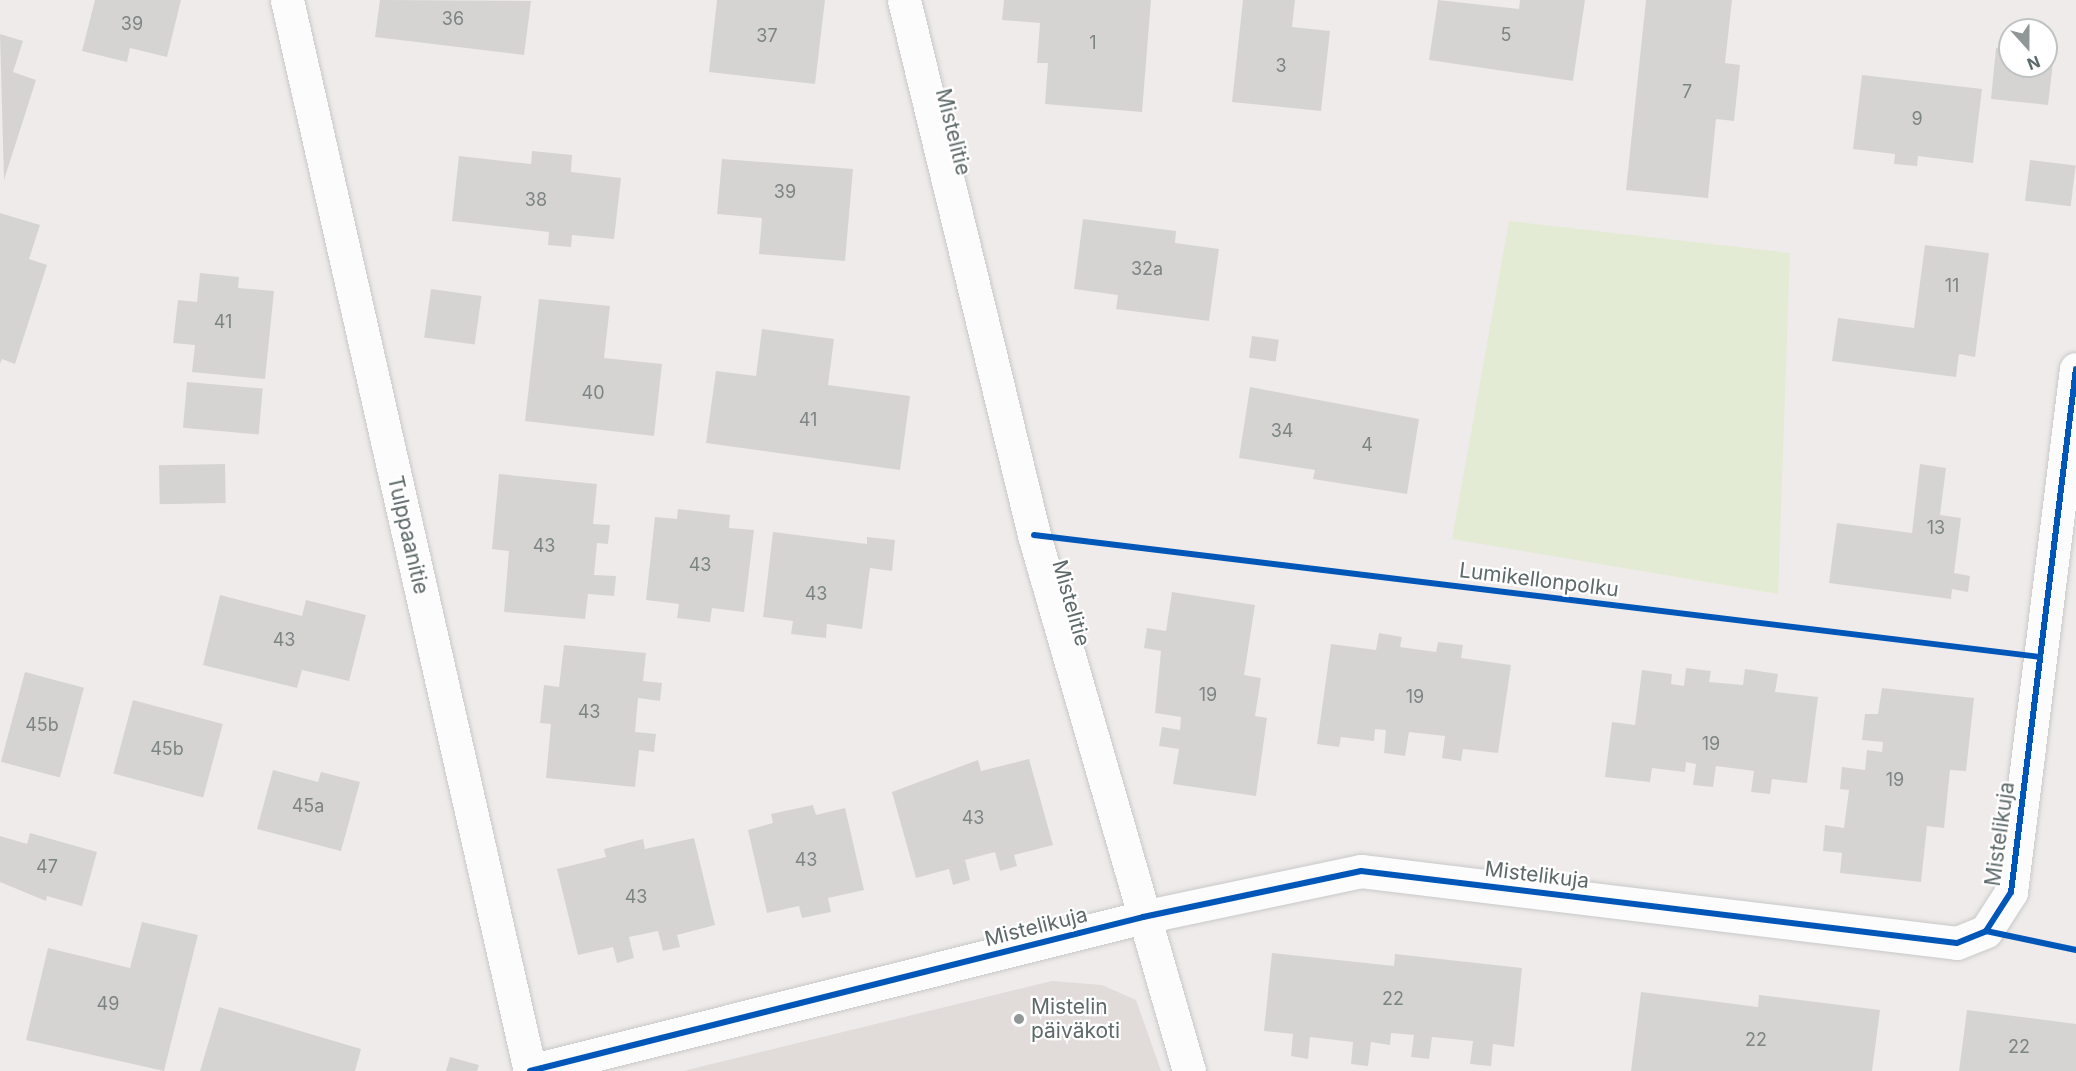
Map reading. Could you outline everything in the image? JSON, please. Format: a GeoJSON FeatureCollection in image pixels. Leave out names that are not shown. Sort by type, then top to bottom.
{"type":"FeatureCollection","features":[{"type":"Feature","properties":{"kind":"street","name":"Tulppaanitie"},"geometry":{"type":"LineString","coordinates":[[286,0],[530,1071]]}},
{"type":"Feature","properties":{"kind":"street","name":"Mistelitie"},"geometry":{"type":"LineString","coordinates":[[904,0],[1034,535],[1189,1071]]}},
{"type":"Feature","properties":{"kind":"street","name":"Mistelikuja"},"geometry":{"type":"LineString","coordinates":[[530,1071],[1143,917],[1360,871],[1957,943],[1986,930],[2011,892],[2076,369]]}},
{"type":"Feature","properties":{"kind":"shaded area","name":"Mistelin päiväkoti"},"geometry":{"type":"Polygon","coordinates":[[[1052,981],[1102,985],[1136,1000],[1161,1071],[683,1071],[1052,981]]]}},
{"type":"Feature","properties":{"kind":"green space"},"geometry":{"type":"Polygon","coordinates":[[[1509,221],[1790,253],[1778,594],[1452,539],[1509,221]]]}},
{"type":"Feature","properties":{"kind":"building"},"geometry":{"type":"Polygon","coordinates":[[[95,0],[181,0],[167,57],[130,48],[127,62],[82,51],[95,0]]]}},
{"type":"Feature","properties":{"kind":"building"},"geometry":{"type":"Polygon","coordinates":[[[380,0],[531,1],[524,55],[375,37],[380,0]]]}},
{"type":"Feature","properties":{"kind":"building"},"geometry":{"type":"Polygon","coordinates":[[[717,0],[825,0],[815,84],[709,72],[717,0]]]}},
{"type":"Feature","properties":{"kind":"building"},"geometry":{"type":"Polygon","coordinates":[[[1004,0],[1151,0],[1142,112],[1045,104],[1048,63],[1037,63],[1040,23],[1002,20],[1004,0]]]}},
{"type":"Feature","properties":{"kind":"building"},"geometry":{"type":"Polygon","coordinates":[[[1243,0],[1295,0],[1292,27],[1330,31],[1321,111],[1232,102],[1243,0]]]}},
{"type":"Feature","properties":{"kind":"building"},"geometry":{"type":"Polygon","coordinates":[[[1438,0],[1519,9],[1520,0],[1585,0],[1573,81],[1429,60],[1438,0]]]}},
{"type":"Feature","properties":{"kind":"building"},"geometry":{"type":"Polygon","coordinates":[[[1646,0],[1732,0],[1725,63],[1740,65],[1734,121],[1716,119],[1708,198],[1626,190],[1646,0]]]}},
{"type":"Feature","properties":{"kind":"building"},"geometry":{"type":"Polygon","coordinates":[[[0,34],[23,41],[13,72],[36,80],[4,180],[0,34]]]}},
{"type":"Feature","properties":{"kind":"building"},"geometry":{"type":"Polygon","coordinates":[[[1996,48],[1998,48],[1998,78],[2051,78],[2048,105],[1991,99],[1996,48]]]}},
{"type":"Feature","properties":{"kind":"building"},"geometry":{"type":"Polygon","coordinates":[[[1862,75],[1982,89],[1973,163],[1918,156],[1917,166],[1894,164],[1895,154],[1853,149],[1862,75]]]}},
{"type":"Feature","properties":{"kind":"building"},"geometry":{"type":"Polygon","coordinates":[[[532,151],[572,155],[571,172],[621,178],[614,239],[572,235],[571,247],[548,245],[549,232],[452,221],[459,156],[531,164],[532,151]]]}},
{"type":"Feature","properties":{"kind":"building"},"geometry":{"type":"Polygon","coordinates":[[[722,159],[853,169],[845,261],[759,254],[762,218],[717,214],[722,159]]]}},
{"type":"Feature","properties":{"kind":"building"},"geometry":{"type":"Polygon","coordinates":[[[2030,160],[2076,166],[2071,206],[2025,201],[2030,160]]]}},
{"type":"Feature","properties":{"kind":"building"},"geometry":{"type":"Polygon","coordinates":[[[0,213],[40,225],[29,259],[47,265],[15,364],[2,359],[0,364],[0,213]]]}},
{"type":"Feature","properties":{"kind":"building"},"geometry":{"type":"Polygon","coordinates":[[[1083,219],[1176,231],[1175,243],[1219,249],[1209,321],[1116,309],[1118,295],[1074,289],[1083,219]]]}},
{"type":"Feature","properties":{"kind":"building"},"geometry":{"type":"Polygon","coordinates":[[[1925,245],[1989,253],[1975,357],[1959,354],[1956,377],[1832,361],[1838,318],[1914,328],[1925,245]]]}},
{"type":"Feature","properties":{"kind":"building"},"geometry":{"type":"Polygon","coordinates":[[[200,273],[239,277],[238,288],[274,291],[265,379],[192,372],[195,345],[173,343],[178,300],[197,302],[200,273]]]}},
{"type":"Feature","properties":{"kind":"building"},"geometry":{"type":"Polygon","coordinates":[[[431,289],[482,296],[475,345],[424,338],[431,289]]]}},
{"type":"Feature","properties":{"kind":"building"},"geometry":{"type":"Polygon","coordinates":[[[539,299],[610,306],[604,358],[662,364],[654,436],[525,421],[539,299]]]}},
{"type":"Feature","properties":{"kind":"building"},"geometry":{"type":"Polygon","coordinates":[[[762,329],[834,339],[828,385],[910,396],[900,470],[706,443],[716,371],[756,376],[762,329]]]}},
{"type":"Feature","properties":{"kind":"building"},"geometry":{"type":"Polygon","coordinates":[[[1252,336],[1279,340],[1276,362],[1249,358],[1252,336]]]}},
{"type":"Feature","properties":{"kind":"building"},"geometry":{"type":"Polygon","coordinates":[[[187,382],[263,389],[259,434],[183,428],[187,382]]]}},
{"type":"Feature","properties":{"kind":"building"},"geometry":{"type":"Polygon","coordinates":[[[1250,387],[1419,419],[1407,494],[1313,479],[1315,470],[1239,458],[1250,387]]]}},
{"type":"Feature","properties":{"kind":"building"},"geometry":{"type":"Polygon","coordinates":[[[225,464],[226,503],[160,504],[159,465],[225,464]]]}},
{"type":"Feature","properties":{"kind":"building"},"geometry":{"type":"Polygon","coordinates":[[[1920,464],[1946,468],[1940,515],[1961,518],[1954,573],[1970,576],[1968,592],[1952,589],[1951,599],[1829,583],[1837,523],[1912,533],[1920,464]]]}},
{"type":"Feature","properties":{"kind":"building"},"geometry":{"type":"Polygon","coordinates":[[[499,474],[597,484],[593,524],[610,525],[608,544],[597,543],[594,575],[616,576],[614,596],[588,594],[585,619],[504,612],[509,551],[492,549],[499,474]]]}},
{"type":"Feature","properties":{"kind":"building"},"geometry":{"type":"Polygon","coordinates":[[[678,509],[730,515],[729,528],[754,530],[744,612],[712,608],[710,622],[677,618],[679,604],[646,600],[655,517],[677,519],[678,509]]]}},
{"type":"Feature","properties":{"kind":"building"},"geometry":{"type":"Polygon","coordinates":[[[773,532],[867,544],[867,537],[895,540],[892,571],[870,568],[862,629],[827,624],[826,638],[791,634],[793,621],[763,617],[773,532]]]}},
{"type":"Feature","properties":{"kind":"building"},"geometry":{"type":"Polygon","coordinates":[[[1172,592],[1255,605],[1244,675],[1261,678],[1255,716],[1267,718],[1256,796],[1173,784],[1179,749],[1159,746],[1162,727],[1180,730],[1181,717],[1155,713],[1161,651],[1144,648],[1147,628],[1166,631],[1172,592]]]}},
{"type":"Feature","properties":{"kind":"building"},"geometry":{"type":"Polygon","coordinates":[[[220,595],[302,616],[306,600],[366,615],[349,681],[302,670],[297,688],[203,665],[220,595]]]}},
{"type":"Feature","properties":{"kind":"building"},"geometry":{"type":"Polygon","coordinates":[[[1379,633],[1402,637],[1400,647],[1436,652],[1438,642],[1463,645],[1461,658],[1511,665],[1498,753],[1463,749],[1461,761],[1442,758],[1445,736],[1409,732],[1405,756],[1384,753],[1386,730],[1375,729],[1374,741],[1341,737],[1339,747],[1317,744],[1331,644],[1376,650],[1379,633]]]}},
{"type":"Feature","properties":{"kind":"building"},"geometry":{"type":"Polygon","coordinates":[[[564,645],[646,653],[643,681],[662,683],[660,701],[638,698],[635,732],[656,734],[654,752],[639,750],[635,787],[546,778],[551,724],[540,723],[544,685],[559,687],[564,645]]]}},
{"type":"Feature","properties":{"kind":"building"},"geometry":{"type":"Polygon","coordinates":[[[1686,668],[1711,671],[1709,682],[1743,685],[1745,669],[1778,674],[1775,692],[1818,697],[1807,783],[1772,779],[1770,794],[1751,792],[1754,771],[1716,766],[1713,787],[1693,785],[1696,764],[1686,762],[1685,772],[1652,768],[1650,782],[1605,777],[1612,722],[1635,725],[1642,670],[1672,674],[1671,684],[1684,686],[1686,668]]]}},
{"type":"Feature","properties":{"kind":"building"},"geometry":{"type":"Polygon","coordinates":[[[25,672],[84,688],[60,778],[1,762],[25,672]]]}},
{"type":"Feature","properties":{"kind":"building"},"geometry":{"type":"Polygon","coordinates":[[[1882,688],[1974,698],[1966,771],[1950,770],[1944,828],[1927,826],[1921,882],[1840,873],[1842,853],[1823,851],[1825,825],[1844,828],[1849,790],[1840,789],[1842,767],[1865,770],[1867,750],[1882,752],[1883,742],[1862,740],[1865,714],[1878,714],[1882,688]]]}},
{"type":"Feature","properties":{"kind":"building"},"geometry":{"type":"Polygon","coordinates":[[[133,700],[223,724],[203,797],[113,773],[133,700]]]}},
{"type":"Feature","properties":{"kind":"building"},"geometry":{"type":"Polygon","coordinates":[[[1029,759],[1053,845],[1014,855],[1017,866],[1000,871],[995,852],[965,860],[970,880],[953,885],[949,869],[916,878],[892,792],[978,760],[981,771],[1029,759]]]}},
{"type":"Feature","properties":{"kind":"building"},"geometry":{"type":"Polygon","coordinates":[[[273,770],[318,782],[321,772],[360,782],[341,851],[257,829],[273,770]]]}},
{"type":"Feature","properties":{"kind":"building"},"geometry":{"type":"Polygon","coordinates":[[[813,805],[816,815],[845,808],[864,890],[828,898],[831,912],[802,918],[799,906],[767,913],[748,830],[773,823],[771,814],[813,805]]]}},
{"type":"Feature","properties":{"kind":"building"},"geometry":{"type":"Polygon","coordinates":[[[30,833],[97,852],[82,906],[47,896],[46,901],[0,882],[0,836],[27,844],[30,833]]]}},
{"type":"Feature","properties":{"kind":"building"},"geometry":{"type":"Polygon","coordinates":[[[694,838],[715,925],[677,935],[680,947],[663,951],[658,931],[629,937],[634,958],[617,963],[613,947],[578,955],[557,869],[606,857],[604,849],[643,839],[645,849],[694,838]]]}},
{"type":"Feature","properties":{"kind":"building"},"geometry":{"type":"Polygon","coordinates":[[[142,922],[198,935],[164,1071],[26,1040],[48,948],[130,968],[142,922]]]}},
{"type":"Feature","properties":{"kind":"building"},"geometry":{"type":"Polygon","coordinates":[[[1272,953],[1394,966],[1395,954],[1522,968],[1514,1047],[1493,1044],[1491,1066],[1470,1064],[1473,1041],[1432,1037],[1429,1059],[1411,1057],[1414,1035],[1391,1033],[1390,1045],[1371,1042],[1368,1066],[1351,1064],[1353,1042],[1310,1037],[1308,1059],[1291,1056],[1293,1034],[1264,1031],[1272,953]]]}},
{"type":"Feature","properties":{"kind":"building"},"geometry":{"type":"Polygon","coordinates":[[[1641,992],[1758,1007],[1759,995],[1880,1010],[1872,1071],[1631,1071],[1641,992]]]}},
{"type":"Feature","properties":{"kind":"building"},"geometry":{"type":"Polygon","coordinates":[[[219,1007],[361,1049],[355,1071],[200,1071],[219,1007]]]}},
{"type":"Feature","properties":{"kind":"building"},"geometry":{"type":"Polygon","coordinates":[[[1967,1010],[2076,1024],[2076,1071],[1959,1071],[1967,1010]]]}},
{"type":"Feature","properties":{"kind":"building"},"geometry":{"type":"Polygon","coordinates":[[[450,1057],[479,1065],[477,1071],[446,1071],[450,1057]]]}},
{"type":"Feature","properties":{"kind":"cycle path"},"geometry":{"type":"LineString","coordinates":[[530,1071],[1143,917],[1361,871],[1957,943],[1986,931],[2011,892],[2076,369]]}},
{"type":"Feature","properties":{"kind":"cycle path","name":"Lumikellonpolku"},"geometry":{"type":"LineString","coordinates":[[1034,535],[2040,657]]}},
{"type":"Feature","properties":{"kind":"cycle path"},"geometry":{"type":"LineString","coordinates":[[1986,931],[2076,950]]}},
{"type":"Feature","properties":{"kind":"place","name":"Mistelin päiväkoti"},"geometry":{"type":"Point","coordinates":[1019,1019]}}]}
